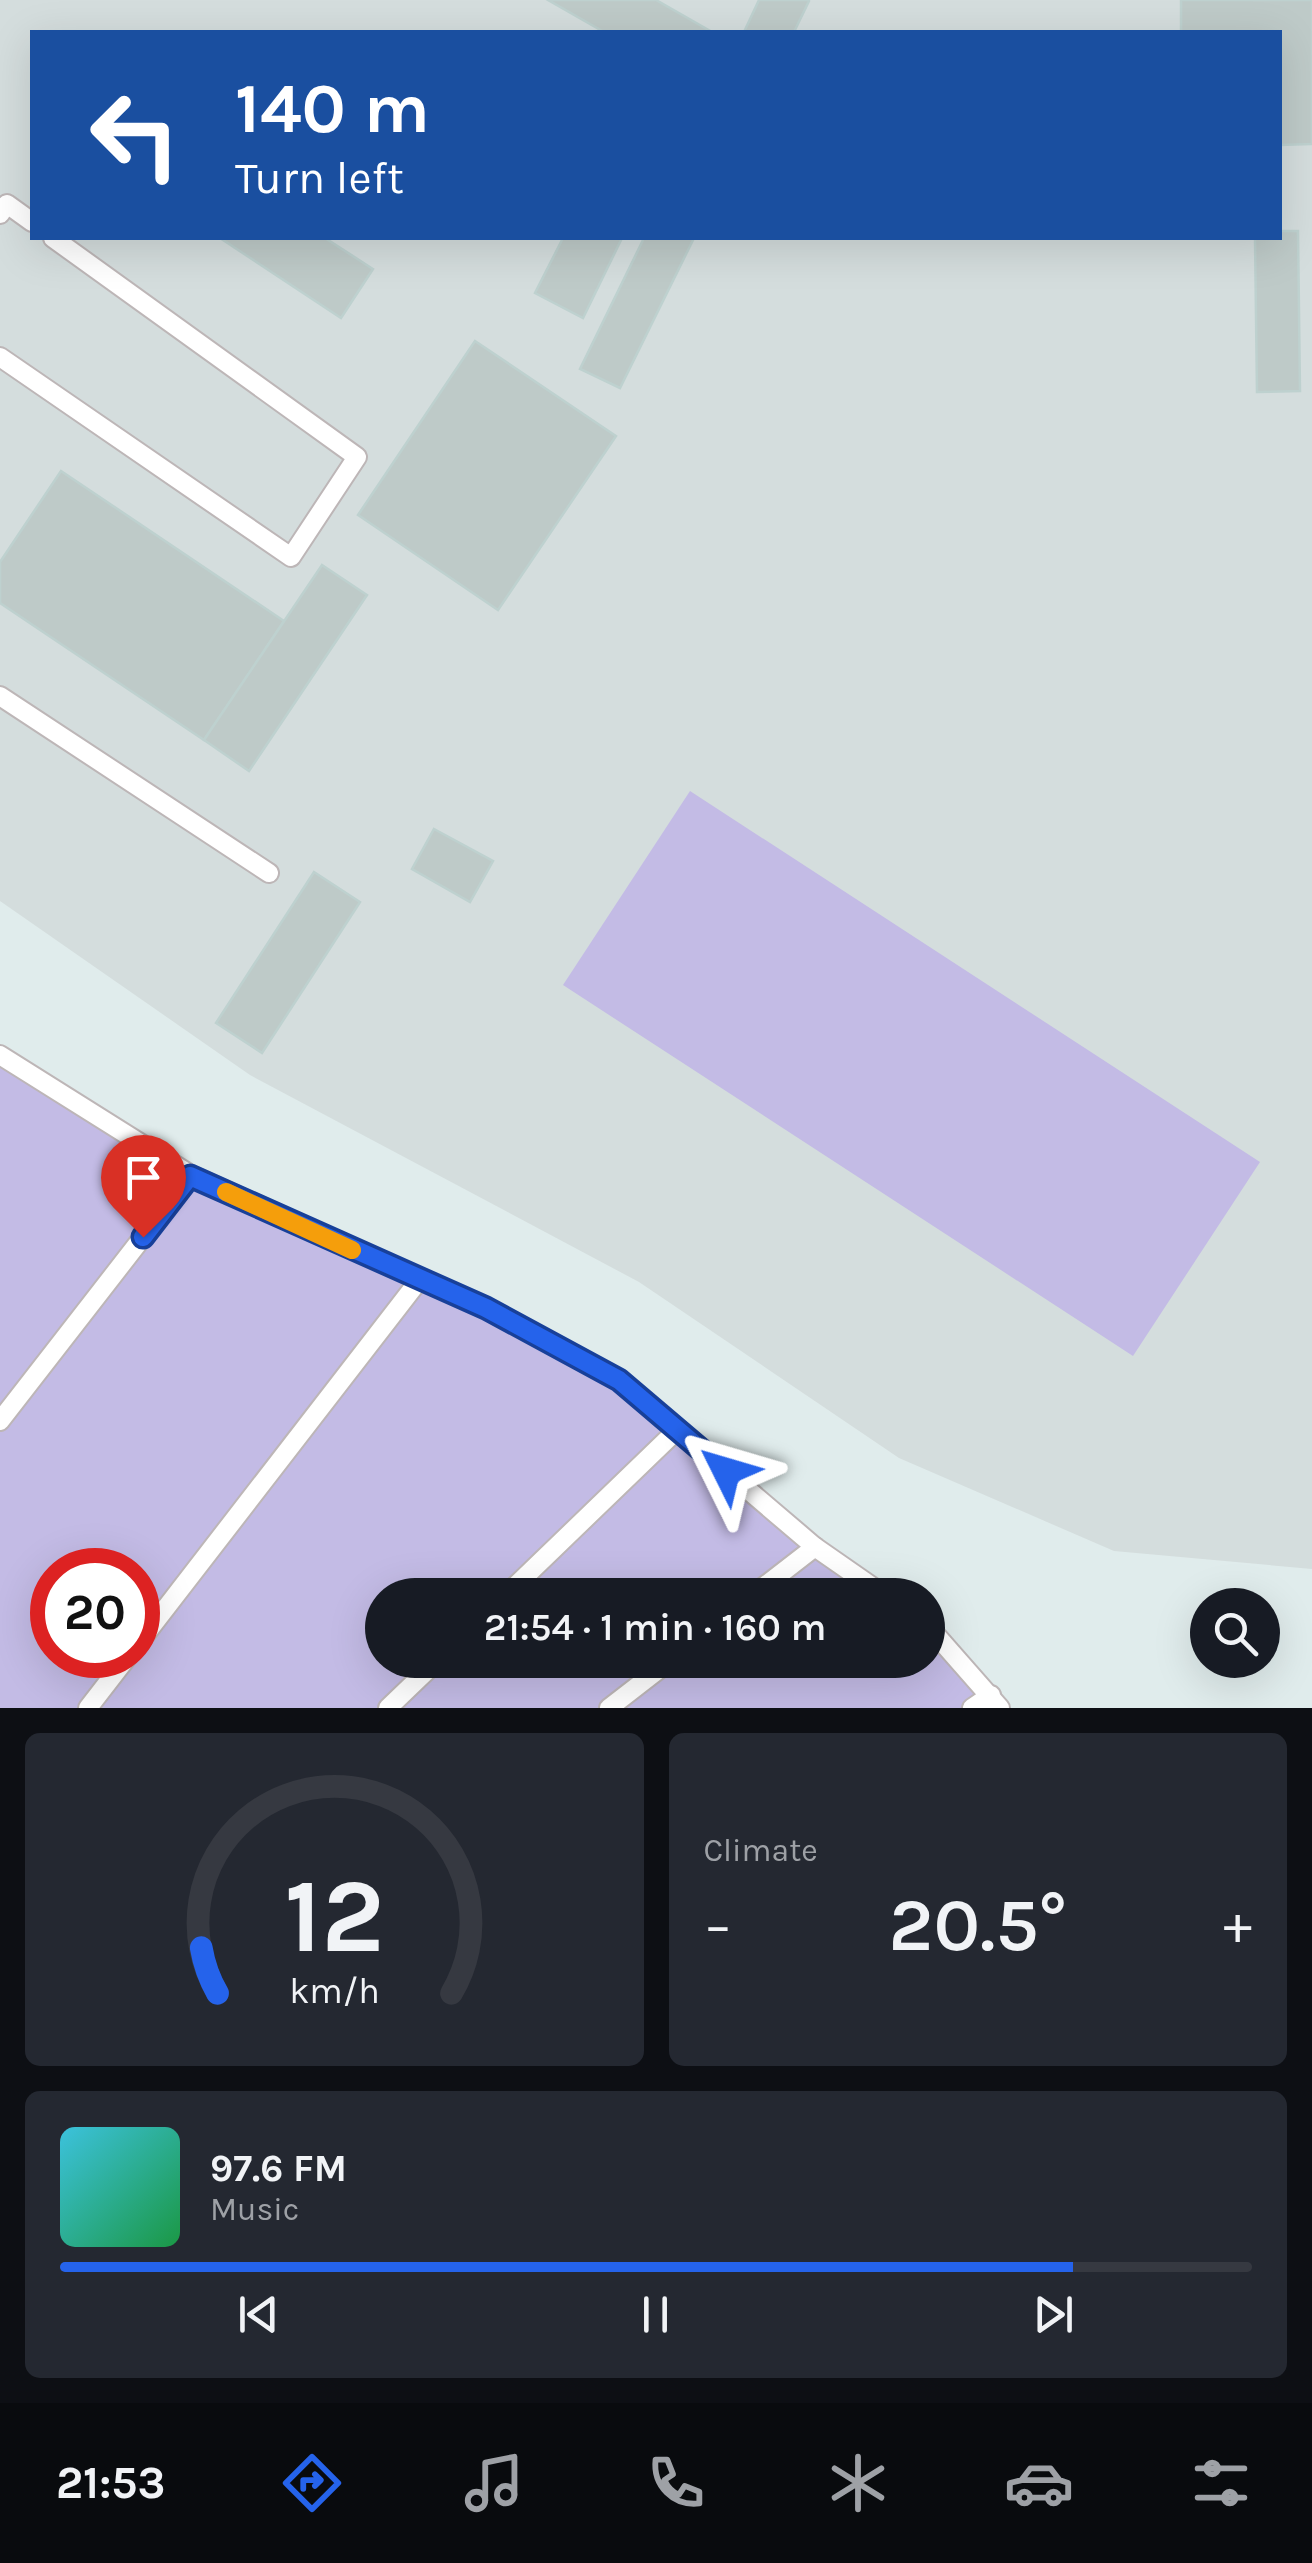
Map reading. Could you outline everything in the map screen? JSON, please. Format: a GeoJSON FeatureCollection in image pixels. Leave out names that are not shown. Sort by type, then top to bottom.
{"type":"FeatureCollection","features":[{"type":"Feature","properties":{"kind":"lane"},"geometry":{"type":"LineString","coordinates":[[0,214],[6,204],[30,221]]}},
{"type":"Feature","properties":{"kind":"lane"},"geometry":{"type":"LineString","coordinates":[[0,357],[291,557],[357,457],[56,240]]}},
{"type":"Feature","properties":{"kind":"lane"},"geometry":{"type":"LineString","coordinates":[[0,696],[270,873]]}},
{"type":"Feature","properties":{"kind":"lane"},"geometry":{"type":"LineString","coordinates":[[0,1055],[190,1176],[486,1308],[619,1380],[815,1547],[860,1578]]}},
{"type":"Feature","properties":{"kind":"lane"},"geometry":{"type":"LineString","coordinates":[[0,1421],[190,1176]]}},
{"type":"Feature","properties":{"kind":"lane"},"geometry":{"type":"LineString","coordinates":[[160,1616],[420,1279]]}},
{"type":"Feature","properties":{"kind":"lane"},"geometry":{"type":"LineString","coordinates":[[524,1578],[678,1430]]}},
{"type":"Feature","properties":{"kind":"lane"},"geometry":{"type":"LineString","coordinates":[[776,1578],[815,1547]]}},
{"type":"Feature","properties":{"kind":"lane"},"geometry":{"type":"LineString","coordinates":[[945,1645],[995,1702],[972,1708]]}},
{"type":"Feature","properties":{"kind":"lane"},"geometry":{"type":"LineString","coordinates":[[88,1708],[111,1678]]}},
{"type":"Feature","properties":{"kind":"lane"},"geometry":{"type":"LineString","coordinates":[[388,1708],[419,1678]]}},
{"type":"Feature","properties":{"kind":"lane"},"geometry":{"type":"LineString","coordinates":[[609,1708],[647,1678]]}},
{"type":"Feature","properties":{"kind":"shaded area"},"geometry":{"type":"Polygon","coordinates":[[[0,0],[1312,0],[1312,1569],[1114,1551],[899,1458],[639,1282],[250,1075],[0,901],[0,0]]]}},
{"type":"Feature","properties":{"kind":"shaded area"},"geometry":{"type":"Polygon","coordinates":[[[690,791],[1260,1162],[1133,1356],[563,985],[690,791]]]}},
{"type":"Feature","properties":{"kind":"shaded area"},"geometry":{"type":"Polygon","coordinates":[[[0,1055],[191,1175],[619,1380],[863,1578],[365,1578],[365,1678],[945,1678],[945,1645],[1000,1708],[0,1708],[0,1055]]]}},
{"type":"Feature","properties":{"kind":"building"},"geometry":{"type":"Polygon","coordinates":[[[548,0],[656,0],[708,30],[600,30],[548,0]]]}},
{"type":"Feature","properties":{"kind":"building"},"geometry":{"type":"Polygon","coordinates":[[[759,0],[809,1],[795,30],[745,30],[759,0]]]}},
{"type":"Feature","properties":{"kind":"building"},"geometry":{"type":"Polygon","coordinates":[[[1181,0],[1312,0],[1312,144],[1282,145],[1282,30],[1181,30],[1181,0]]]}},
{"type":"Feature","properties":{"kind":"building"},"geometry":{"type":"Polygon","coordinates":[[[1282,231],[1298,231],[1300,391],[1257,392],[1255,240],[1282,240],[1282,231]]]}},
{"type":"Feature","properties":{"kind":"building"},"geometry":{"type":"Polygon","coordinates":[[[223,240],[328,240],[373,269],[341,318],[223,240]]]}},
{"type":"Feature","properties":{"kind":"building"},"geometry":{"type":"Polygon","coordinates":[[[562,240],[621,240],[583,318],[535,293],[562,240]]]}},
{"type":"Feature","properties":{"kind":"building"},"geometry":{"type":"Polygon","coordinates":[[[643,240],[693,240],[620,388],[580,369],[643,240]]]}},
{"type":"Feature","properties":{"kind":"building"},"geometry":{"type":"Polygon","coordinates":[[[475,341],[616,436],[498,610],[358,515],[475,341]]]}},
{"type":"Feature","properties":{"kind":"building"},"geometry":{"type":"Polygon","coordinates":[[[61,471],[284,621],[204,740],[0,603],[0,562],[61,471]]]}},
{"type":"Feature","properties":{"kind":"building"},"geometry":{"type":"Polygon","coordinates":[[[322,565],[367,595],[249,771],[204,740],[322,565]]]}},
{"type":"Feature","properties":{"kind":"building"},"geometry":{"type":"Polygon","coordinates":[[[434,829],[493,861],[470,902],[412,869],[434,829]]]}},
{"type":"Feature","properties":{"kind":"building"},"geometry":{"type":"Polygon","coordinates":[[[314,872],[360,902],[262,1053],[216,1023],[314,872]]]}},
{"type":"Feature","properties":{"kind":"slow traffic"},"geometry":{"type":"LineString","coordinates":[[226,1192],[352,1250]]}},
{"type":"Feature","properties":{"kind":"route"},"geometry":{"type":"LineString","coordinates":[[143,1237],[190,1176],[486,1308],[619,1380],[726,1471]]}}]}
